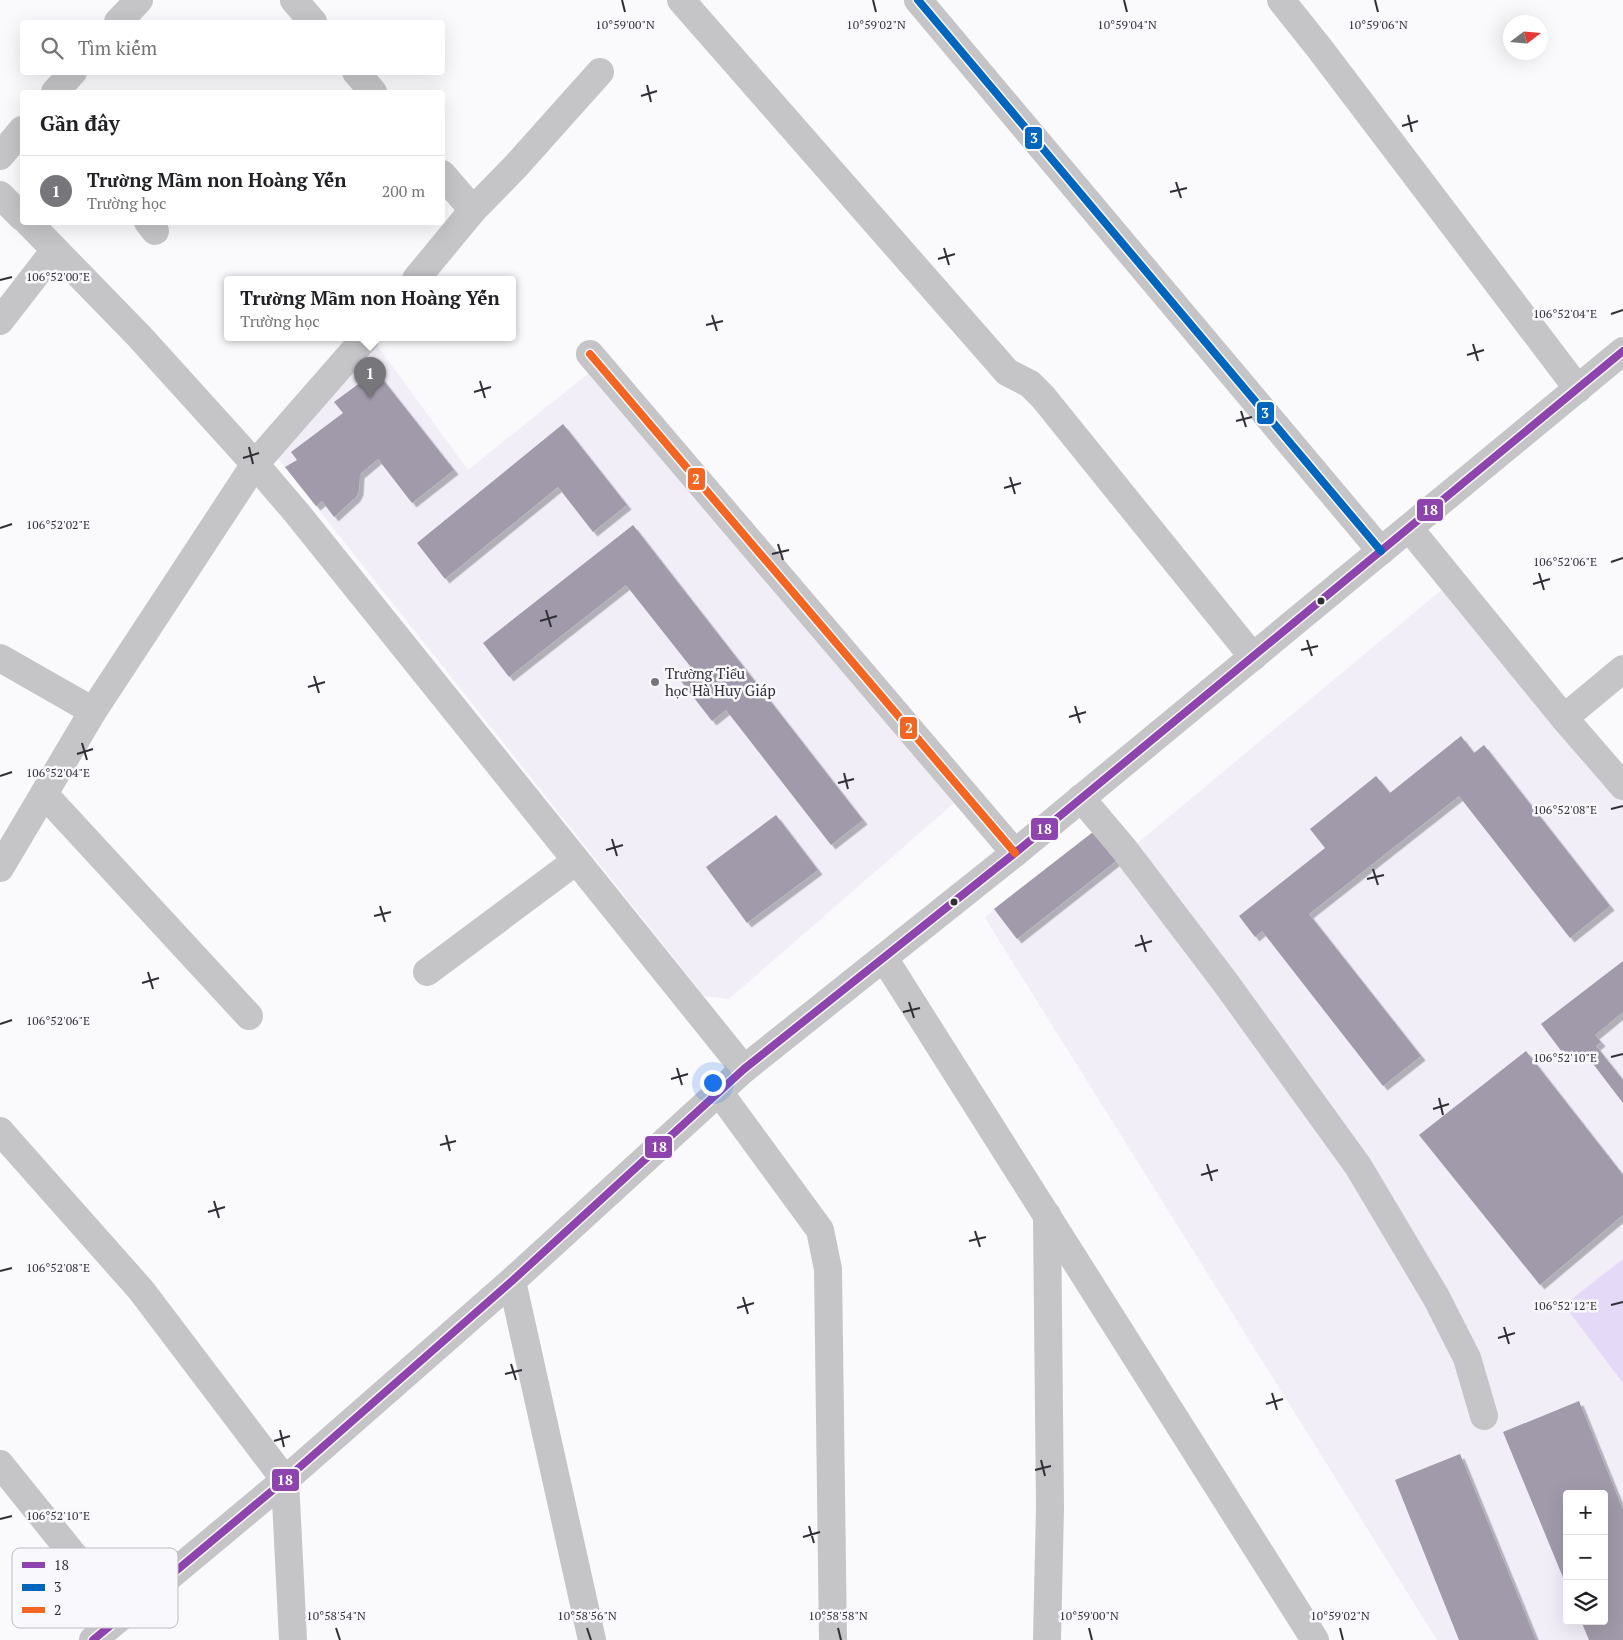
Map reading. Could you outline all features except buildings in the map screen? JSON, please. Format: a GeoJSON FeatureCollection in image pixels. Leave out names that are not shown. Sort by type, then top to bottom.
{"type":"FeatureCollection","features":[{"type":"Feature","properties":{"kind":"street"},"geometry":{"type":"LineString","coordinates":[[120,20],[139,0]]}},
{"type":"Feature","properties":{"kind":"street"},"geometry":{"type":"LineString","coordinates":[[294,0],[311,20]]}},
{"type":"Feature","properties":{"kind":"street"},"geometry":{"type":"LineString","coordinates":[[681,0],[1000,365],[1007,372],[1030,384],[1043,397],[1253,657]]}},
{"type":"Feature","properties":{"kind":"street"},"geometry":{"type":"LineString","coordinates":[[918,0],[1380,551]]}},
{"type":"Feature","properties":{"kind":"street"},"geometry":{"type":"LineString","coordinates":[[1281,0],[1326,56],[1578,388]]}},
{"type":"Feature","properties":{"kind":"street"},"geometry":{"type":"LineString","coordinates":[[418,276],[473,210],[516,166],[600,72]]}},
{"type":"Feature","properties":{"kind":"street"},"geometry":{"type":"LineString","coordinates":[[57,90],[70,75]]}},
{"type":"Feature","properties":{"kind":"street"},"geometry":{"type":"LineString","coordinates":[[359,75],[371,90]]}},
{"type":"Feature","properties":{"kind":"street"},"geometry":{"type":"LineString","coordinates":[[0,156],[20,132]]}},
{"type":"Feature","properties":{"kind":"street"},"geometry":{"type":"LineString","coordinates":[[445,177],[473,210]]}},
{"type":"Feature","properties":{"kind":"street"},"geometry":{"type":"LineString","coordinates":[[0,195],[20,215]]}},
{"type":"Feature","properties":{"kind":"street"},"geometry":{"type":"LineString","coordinates":[[31,225],[139,336],[296,512],[744,1069]]}},
{"type":"Feature","properties":{"kind":"street"},"geometry":{"type":"LineString","coordinates":[[0,321],[55,250]]}},
{"type":"Feature","properties":{"kind":"street"},"geometry":{"type":"LineString","coordinates":[[0,868],[93,711],[255,464],[363,341]]}},
{"type":"Feature","properties":{"kind":"street"},"geometry":{"type":"LineString","coordinates":[[178,1569],[286,1480],[512,1281],[744,1069],[1015,853],[1623,351]]}},
{"type":"Feature","properties":{"kind":"street"},"geometry":{"type":"LineString","coordinates":[[590,354],[1015,853]]}},
{"type":"Feature","properties":{"kind":"street"},"geometry":{"type":"LineString","coordinates":[[1409,528],[1564,718],[1623,786]]}},
{"type":"Feature","properties":{"kind":"street"},"geometry":{"type":"LineString","coordinates":[[0,658],[93,711]]}},
{"type":"Feature","properties":{"kind":"street"},"geometry":{"type":"LineString","coordinates":[[1564,718],[1623,669]]}},
{"type":"Feature","properties":{"kind":"street"},"geometry":{"type":"LineString","coordinates":[[44,794],[250,1016]]}},
{"type":"Feature","properties":{"kind":"street"},"geometry":{"type":"LineString","coordinates":[[1081,798],[1124,849],[1225,982],[1358,1166],[1436,1297],[1468,1358],[1484,1416]]}},
{"type":"Feature","properties":{"kind":"street"},"geometry":{"type":"LineString","coordinates":[[427,972],[576,861]]}},
{"type":"Feature","properties":{"kind":"street"},"geometry":{"type":"LineString","coordinates":[[884,958],[1315,1640]]}},
{"type":"Feature","properties":{"kind":"street"},"geometry":{"type":"LineString","coordinates":[[719,1092],[820,1230],[827,1261],[833,1640]]}},
{"type":"Feature","properties":{"kind":"street"},"geometry":{"type":"LineString","coordinates":[[0,1131],[141,1290],[286,1480],[293,1640]]}},
{"type":"Feature","properties":{"kind":"street"},"geometry":{"type":"LineString","coordinates":[[1047,1215],[1050,1508],[1047,1640]]}},
{"type":"Feature","properties":{"kind":"street"},"geometry":{"type":"LineString","coordinates":[[512,1281],[592,1640]]}},
{"type":"Feature","properties":{"kind":"street"},"geometry":{"type":"LineString","coordinates":[[0,1464],[68,1548]]}},
{"type":"Feature","properties":{"kind":"street"},"geometry":{"type":"LineString","coordinates":[[1048,1608],[1068,1640]]}},
{"type":"Feature","properties":{"kind":"street"},"geometry":{"type":"LineString","coordinates":[[92,1640],[106,1628]]}},
{"type":"Feature","properties":{"kind":"shaded area","name":"Trường Tiểu học Hà Huy Giáp"},"geometry":{"type":"Polygon","coordinates":[[[374,341],[468,470],[594,369],[954,803],[729,999],[704,996],[276,456],[374,341]]]}},
{"type":"Feature","properties":{"kind":"shaded area"},"geometry":{"type":"Polygon","coordinates":[[[1445,587],[1623,801],[1623,1640],[1437,1640],[985,918],[1093,832],[1116,861],[1445,587]]]}},
{"type":"Feature","properties":{"kind":"shaded area"},"geometry":{"type":"Polygon","coordinates":[[[1623,1259],[1623,1383],[1564,1305],[1623,1259]]]}},
{"type":"Feature","properties":{"kind":"transit line","name":"3"},"geometry":{"type":"LineString","coordinates":[[918,0],[1381,551]]}},
{"type":"Feature","properties":{"kind":"transit line","name":"18"},"geometry":{"type":"LineString","coordinates":[[178,1569],[285,1480],[512,1281],[744,1069],[1015,853],[1623,351]]}},
{"type":"Feature","properties":{"kind":"transit line","name":"2"},"geometry":{"type":"LineString","coordinates":[[590,354],[1015,853]]}},
{"type":"Feature","properties":{"kind":"transit line","name":"18"},"geometry":{"type":"LineString","coordinates":[[93,1640],[107,1628]]}},
{"type":"Feature","properties":{"kind":"place","name":"Trường Mầm non Hoàng Yến"},"geometry":{"type":"Point","coordinates":[370,398]}},
{"type":"Feature","properties":{"kind":"place","name":"Trường Tiểu học Hà Huy Giáp"},"geometry":{"type":"Point","coordinates":[655,682]}}]}
